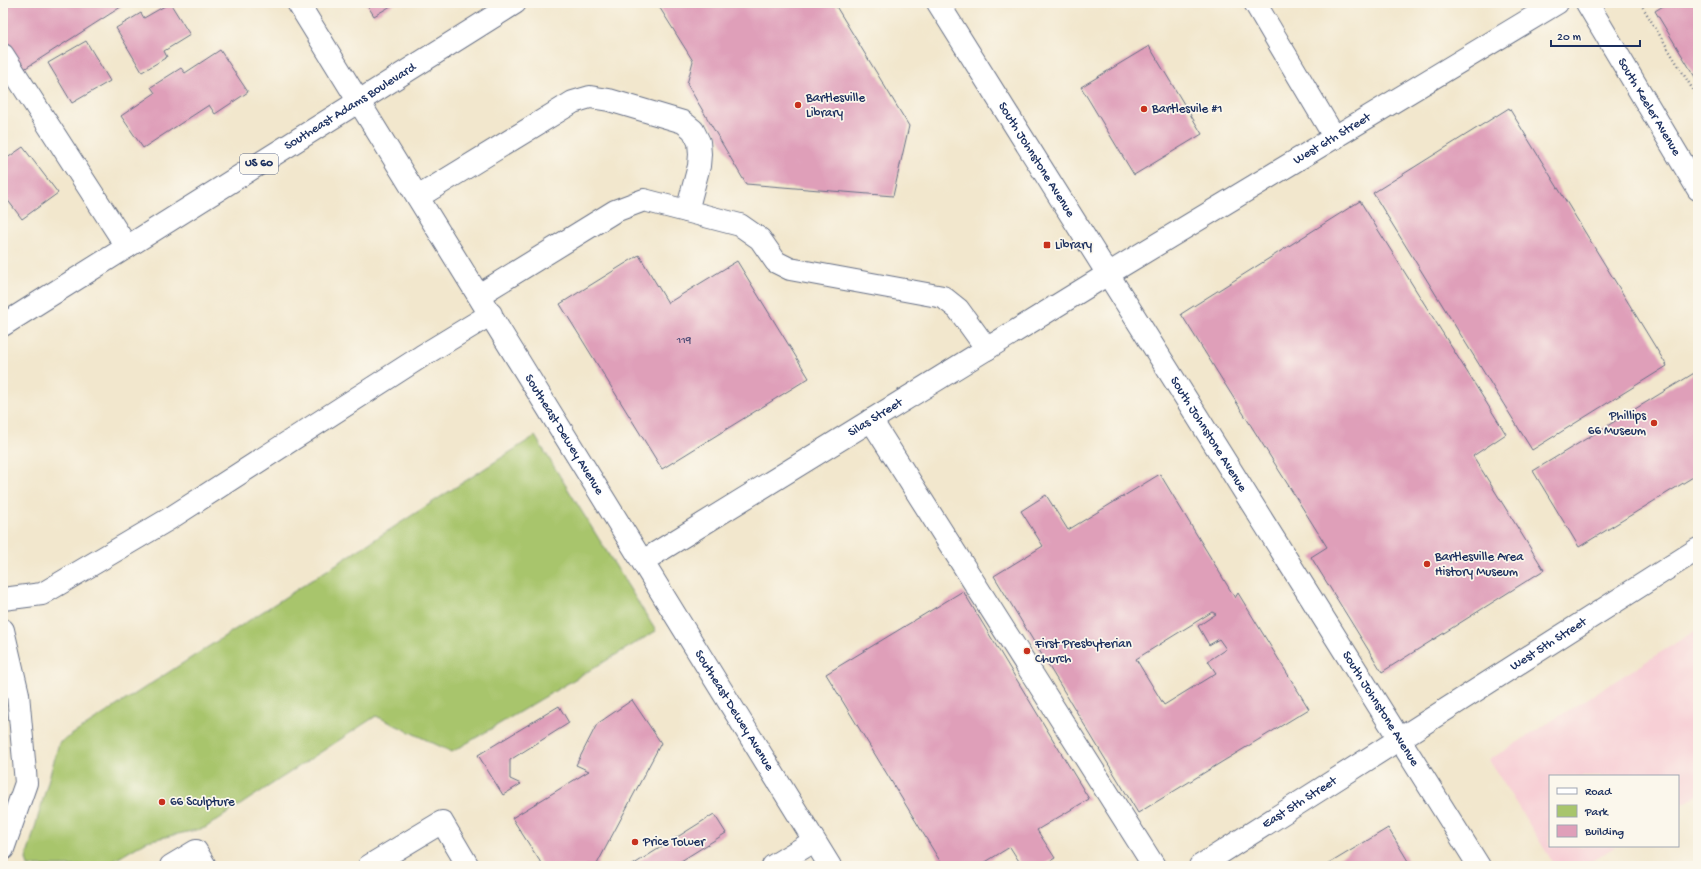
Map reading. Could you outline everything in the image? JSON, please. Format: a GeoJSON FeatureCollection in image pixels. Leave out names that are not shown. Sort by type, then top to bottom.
{"type":"FeatureCollection","features":[{"type":"Feature","properties":{"kind":"street","name":"Southeast Dewey Avenue"},"geometry":{"type":"LineString","coordinates":[[298,3],[830,866]]}},
{"type":"Feature","properties":{"kind":"street","name":"Southeast Adams Boulevard"},"geometry":{"type":"LineString","coordinates":[[3,325],[360,102],[515,3]]}},
{"type":"Feature","properties":{"kind":"street","name":"South Johnstone Avenue"},"geometry":{"type":"LineString","coordinates":[[938,3],[1479,866]]}},
{"type":"Feature","properties":{"kind":"street"},"geometry":{"type":"LineString","coordinates":[[1255,3],[1335,138]]}},
{"type":"Feature","properties":{"kind":"street","name":"West 6th Street"},"geometry":{"type":"LineString","coordinates":[[1108,274],[1557,3]]}},
{"type":"Feature","properties":{"kind":"street","name":"South Keeler Avenue"},"geometry":{"type":"LineString","coordinates":[[1587,3],[1698,189]]}},
{"type":"Feature","properties":{"kind":"street"},"geometry":{"type":"LineString","coordinates":[[3,55],[127,247]]}},
{"type":"Feature","properties":{"kind":"street"},"geometry":{"type":"LineString","coordinates":[[418,197],[574,102],[590,97],[608,100],[683,122],[693,130],[700,142],[700,154],[699,166],[688,211]]}},
{"type":"Feature","properties":{"kind":"street"},"geometry":{"type":"LineString","coordinates":[[479,295],[615,211],[644,200],[740,225],[760,239],[776,262],[790,269],[942,297],[958,309],[987,349]]}},
{"type":"Feature","properties":{"kind":"street","name":"Silas Street"},"geometry":{"type":"LineString","coordinates":[[643,561],[1108,274]]}},
{"type":"Feature","properties":{"kind":"street"},"geometry":{"type":"LineString","coordinates":[[3,599],[42,594],[169,519],[422,356],[491,314]]}},
{"type":"Feature","properties":{"kind":"street"},"geometry":{"type":"LineString","coordinates":[[871,420],[1154,866]]}},
{"type":"Feature","properties":{"kind":"street","name":"West 5th Street"},"geometry":{"type":"LineString","coordinates":[[1399,739],[1698,549]]}},
{"type":"Feature","properties":{"kind":"street"},"geometry":{"type":"LineString","coordinates":[[3,630],[18,694],[26,783],[3,849]]}},
{"type":"Feature","properties":{"kind":"street","name":"East 5th Street"},"geometry":{"type":"LineString","coordinates":[[1200,866],[1399,739]]}},
{"type":"Feature","properties":{"kind":"street"},"geometry":{"type":"LineString","coordinates":[[370,866],[442,822],[468,866]]}},
{"type":"Feature","properties":{"kind":"street"},"geometry":{"type":"LineString","coordinates":[[773,866],[814,841]]}},
{"type":"Feature","properties":{"kind":"street"},"geometry":{"type":"LineString","coordinates":[[171,866],[200,859]]}},
{"type":"Feature","properties":{"kind":"path"},"geometry":{"type":"LineString","coordinates":[[1648,3],[1642,6],[1698,98]]}},
{"type":"Feature","properties":{"kind":"shaded area"},"geometry":{"type":"Polygon","coordinates":[[[1698,629],[1698,795],[1679,806],[1679,775],[1549,775],[1549,847],[1614,847],[1584,866],[1555,866],[1489,760],[1698,629]]]}},
{"type":"Feature","properties":{"kind":"green space"},"geometry":{"type":"Polygon","coordinates":[[[535,436],[656,631],[452,752],[376,716],[205,828],[147,841],[105,866],[28,866],[26,859],[59,743],[535,436]]]}},
{"type":"Feature","properties":{"kind":"building"},"geometry":{"type":"Polygon","coordinates":[[[3,3],[127,3],[21,71],[3,43],[3,3]]]}},
{"type":"Feature","properties":{"kind":"building"},"geometry":{"type":"Polygon","coordinates":[[[170,3],[190,35],[164,51],[167,57],[142,72],[116,28],[141,13],[144,18],[170,3]]]}},
{"type":"Feature","properties":{"kind":"building"},"geometry":{"type":"Polygon","coordinates":[[[366,3],[396,3],[374,16],[366,3]]]}},
{"type":"Feature","properties":{"kind":"building","name":"Bartlesville Library"},"geometry":{"type":"Polygon","coordinates":[[[660,3],[834,3],[909,126],[893,196],[746,184],[687,84],[693,61],[658,5],[660,3]]]}},
{"type":"Feature","properties":{"kind":"building"},"geometry":{"type":"Polygon","coordinates":[[[1668,3],[1698,3],[1698,82],[1655,11],[1668,3]]]}},
{"type":"Feature","properties":{"kind":"building"},"geometry":{"type":"Polygon","coordinates":[[[86,41],[110,81],[72,103],[48,63],[86,41]]]}},
{"type":"Feature","properties":{"kind":"building"},"geometry":{"type":"Polygon","coordinates":[[[1149,46],[1202,134],[1134,175],[1081,87],[1149,46]]]}},
{"type":"Feature","properties":{"kind":"building"},"geometry":{"type":"Polygon","coordinates":[[[220,50],[248,92],[215,114],[209,105],[143,148],[121,116],[155,93],[151,87],[181,68],[185,73],[220,50]]]}},
{"type":"Feature","properties":{"kind":"building"},"geometry":{"type":"Polygon","coordinates":[[[1509,108],[1667,366],[1532,450],[1373,193],[1509,108]]]}},
{"type":"Feature","properties":{"kind":"building"},"geometry":{"type":"Polygon","coordinates":[[[23,147],[58,193],[22,219],[3,194],[3,161],[23,147]]]}},
{"type":"Feature","properties":{"kind":"building"},"geometry":{"type":"Polygon","coordinates":[[[1360,201],[1506,434],[1473,456],[1544,570],[1382,672],[1311,557],[1327,547],[1181,314],[1360,201]]]}},
{"type":"Feature","properties":{"kind":"building"},"geometry":{"type":"Polygon","coordinates":[[[639,255],[668,303],[737,261],[809,378],[662,469],[560,304],[639,255]]]}},
{"type":"Feature","properties":{"kind":"building","name":"Phillips 66 Museum"},"geometry":{"type":"Polygon","coordinates":[[[1696,372],[1698,376],[1698,474],[1579,547],[1533,471],[1696,372]]]}},
{"type":"Feature","properties":{"kind":"building"},"geometry":{"type":"Polygon","coordinates":[[[1160,474],[1235,598],[1238,593],[1309,709],[1138,813],[994,576],[1043,546],[1021,511],[1046,495],[1068,530],[1160,474]],[[1212,612],[1136,659],[1164,705],[1216,673],[1208,661],[1226,649],[1219,639],[1209,645],[1198,626],[1216,614],[1212,612]]]}},
{"type":"Feature","properties":{"kind":"building"},"geometry":{"type":"Polygon","coordinates":[[[963,591],[1089,799],[1037,830],[1055,858],[1042,866],[1022,866],[1010,847],[979,866],[943,866],[826,674],[963,591]]]}},
{"type":"Feature","properties":{"kind":"building"},"geometry":{"type":"Polygon","coordinates":[[[632,700],[661,743],[597,864],[598,866],[543,866],[512,818],[589,771],[576,765],[597,724],[632,700]]]}},
{"type":"Feature","properties":{"kind":"building"},"geometry":{"type":"Polygon","coordinates":[[[559,706],[569,723],[510,760],[510,779],[521,784],[503,795],[478,755],[559,706]]]}},
{"type":"Feature","properties":{"kind":"building"},"geometry":{"type":"Polygon","coordinates":[[[714,814],[726,833],[673,866],[631,866],[714,814]]]}},
{"type":"Feature","properties":{"kind":"building"},"geometry":{"type":"Polygon","coordinates":[[[1388,828],[1411,866],[1325,866],[1388,828]]]}},
{"type":"Feature","properties":{"kind":"place","name":"Bartlesville Library"},"geometry":{"type":"Point","coordinates":[798,105]}},
{"type":"Feature","properties":{"kind":"place","name":"Bartlesvile #1"},"geometry":{"type":"Point","coordinates":[1144,109]}},
{"type":"Feature","properties":{"kind":"place","name":"Library"},"geometry":{"type":"Point","coordinates":[1047,245]}},
{"type":"Feature","properties":{"kind":"place","name":"Phillips 66 Museum"},"geometry":{"type":"Point","coordinates":[1654,423]}},
{"type":"Feature","properties":{"kind":"place","name":"Bartlesville Area History Museum"},"geometry":{"type":"Point","coordinates":[1427,564]}},
{"type":"Feature","properties":{"kind":"place","name":"First Presbyterian Church"},"geometry":{"type":"Point","coordinates":[1027,651]}},
{"type":"Feature","properties":{"kind":"place","name":"66 Sculpture"},"geometry":{"type":"Point","coordinates":[162,802]}},
{"type":"Feature","properties":{"kind":"place","name":"Price Tower"},"geometry":{"type":"Point","coordinates":[635,842]}}]}
